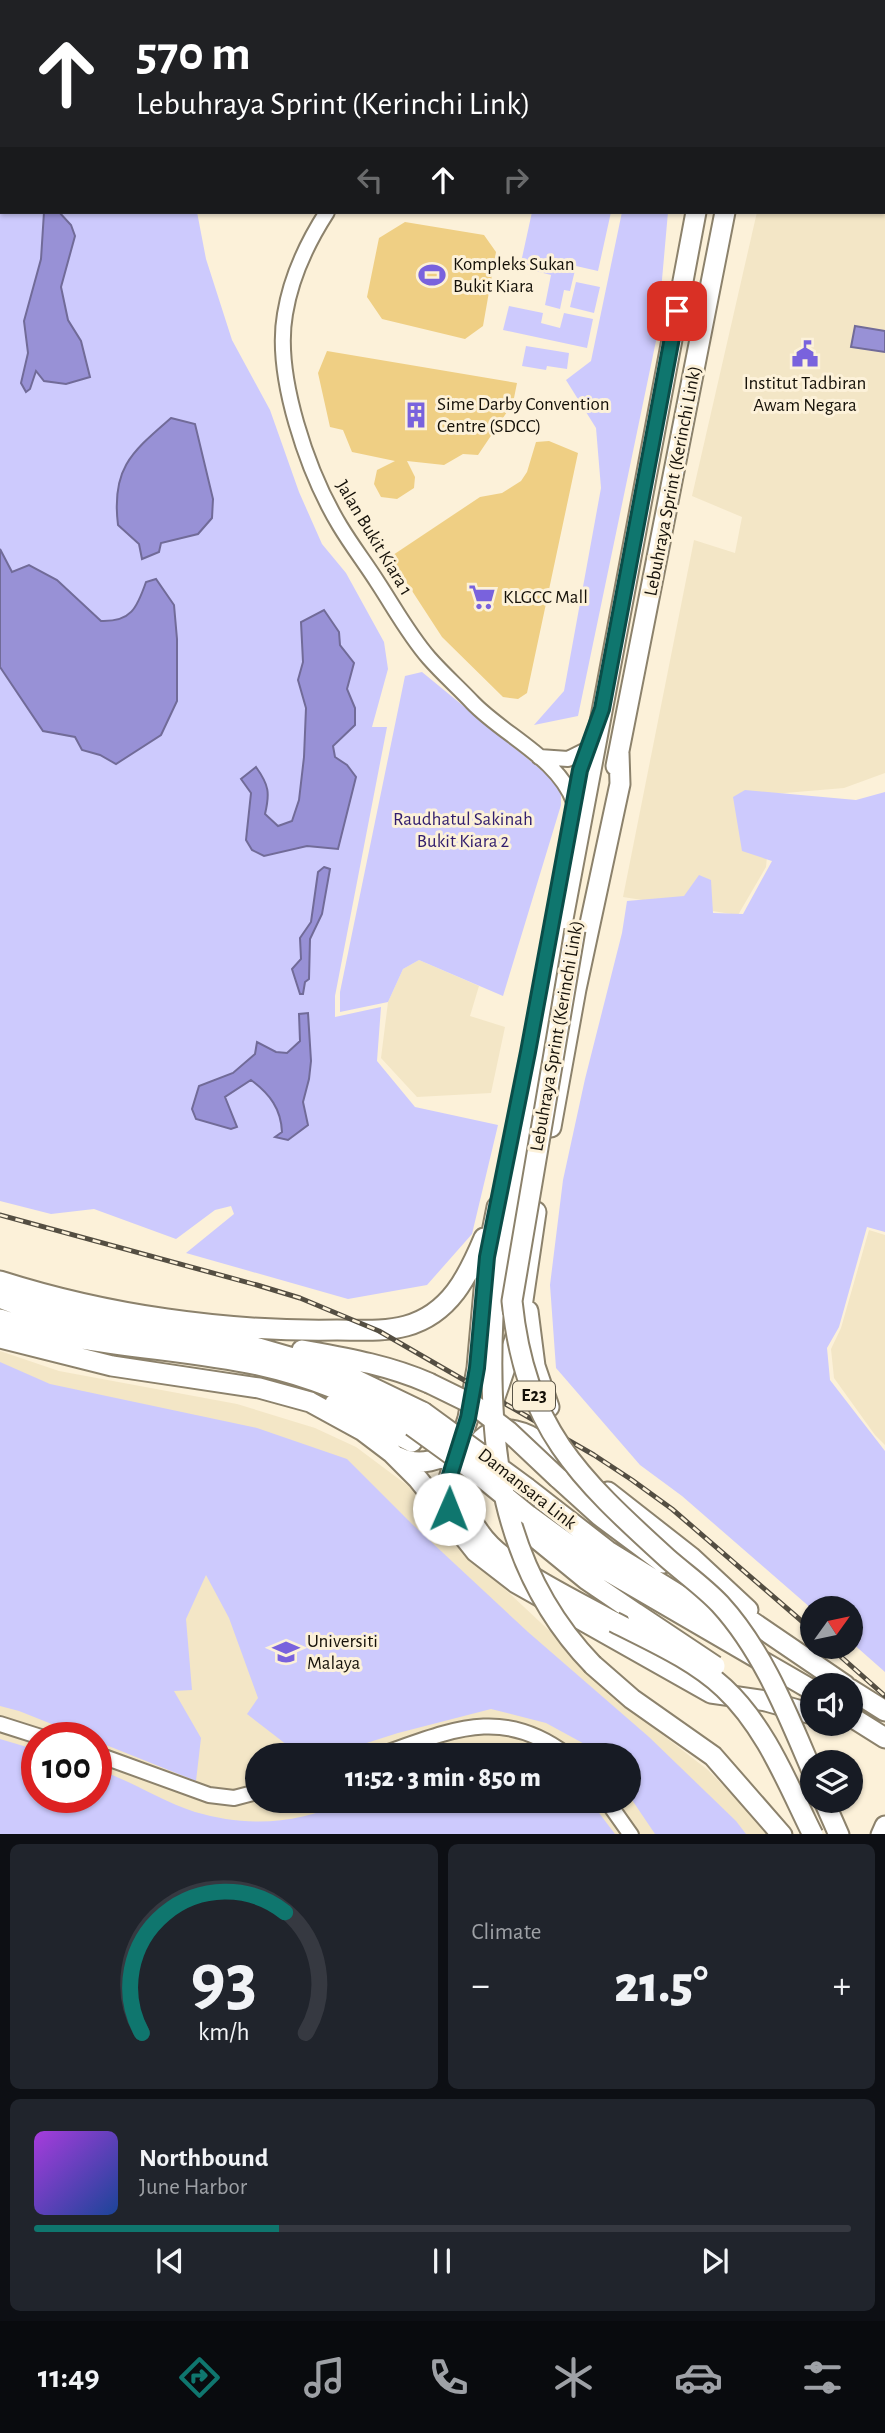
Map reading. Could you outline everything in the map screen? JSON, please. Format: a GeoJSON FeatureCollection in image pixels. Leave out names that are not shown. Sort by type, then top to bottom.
{"type":"FeatureCollection","features":[{"type":"Feature","properties":{"kind":"highway"},"geometry":{"type":"LineString","coordinates":[[682,284],[681,253],[687,214]]}},
{"type":"Feature","properties":{"kind":"highway","name":"Lebuhraya Sprint (Kerinchi Link)"},"geometry":{"type":"LineString","coordinates":[[696,214],[602,709],[512,1301],[516,1334],[536,1401],[553,1437],[576,1470],[605,1502],[719,1603],[756,1652],[803,1750]]}},
{"type":"Feature","properties":{"kind":"highway","name":"Lebuhraya Sprint (Kerinchi Link)"},"geometry":{"type":"LineString","coordinates":[[725,214],[619,753],[568,927],[502,1252],[493,1316],[491,1372],[500,1480],[510,1527],[550,1614],[571,1642],[632,1699],[713,1756],[781,1834]]}},
{"type":"Feature","properties":{"kind":"highway"},"geometry":{"type":"LineString","coordinates":[[714,270],[731,214]]}},
{"type":"Feature","properties":{"kind":"highway"},"geometry":{"type":"LineString","coordinates":[[476,1552],[449,1509],[446,1488],[473,1393],[480,1314],[497,1207],[574,802],[586,750],[602,709]]}},
{"type":"Feature","properties":{"kind":"highway"},"geometry":{"type":"LineString","coordinates":[[392,1453],[411,1464],[429,1462],[457,1449],[490,1410],[519,1327],[538,1197],[576,989],[620,784],[619,753]]}},
{"type":"Feature","properties":{"kind":"highway"},"geometry":{"type":"LineString","coordinates":[[0,1281],[99,1309],[278,1331],[407,1326],[437,1311],[460,1290],[497,1207]]}},
{"type":"Feature","properties":{"kind":"highway"},"geometry":{"type":"LineString","coordinates":[[526,1284],[531,1349],[537,1375],[554,1418],[574,1451],[600,1485],[691,1557],[734,1595],[778,1641]]}},
{"type":"Feature","properties":{"kind":"highway","name":"Damansara Link"},"geometry":{"type":"LineString","coordinates":[[0,1298],[29,1309],[125,1329],[252,1346],[338,1371],[597,1565],[800,1683]]}},
{"type":"Feature","properties":{"kind":"highway"},"geometry":{"type":"LineString","coordinates":[[480,1314],[484,1331],[491,1338],[506,1338],[519,1327]]}},
{"type":"Feature","properties":{"kind":"highway"},"geometry":{"type":"LineString","coordinates":[[8,1321],[45,1338],[149,1362],[280,1384],[363,1415],[416,1427],[501,1508],[587,1580],[711,1662],[744,1694],[785,1756],[819,1834]]}},
{"type":"Feature","properties":{"kind":"highway","name":"Damansara Link"},"geometry":{"type":"LineString","coordinates":[[8,1321],[127,1346],[258,1365],[342,1391],[416,1427],[527,1488],[608,1551],[809,1673]]}},
{"type":"Feature","properties":{"kind":"highway"},"geometry":{"type":"LineString","coordinates":[[0,1338],[146,1372],[259,1388],[310,1402],[363,1430],[392,1453],[418,1479],[476,1552],[516,1583],[711,1693],[766,1701],[800,1711]]}},
{"type":"Feature","properties":{"kind":"highway"},"geometry":{"type":"LineString","coordinates":[[252,1346],[293,1348],[370,1362],[429,1382],[474,1405],[508,1430],[600,1516],[719,1603]]}},
{"type":"Feature","properties":{"kind":"highway"},"geometry":{"type":"LineString","coordinates":[[94,1360],[149,1362]]}},
{"type":"Feature","properties":{"kind":"highway"},"geometry":{"type":"LineString","coordinates":[[812,1834],[762,1736],[724,1688],[663,1647],[535,1577],[499,1553],[481,1535],[468,1514],[464,1497],[468,1465],[474,1448],[482,1436],[500,1428],[536,1439],[738,1615],[827,1673]]}},
{"type":"Feature","properties":{"kind":"highway"},"geometry":{"type":"LineString","coordinates":[[863,1698],[885,1713]]}},
{"type":"Feature","properties":{"kind":"highway"},"geometry":{"type":"LineString","coordinates":[[863,1704],[885,1713]]}},
{"type":"Feature","properties":{"kind":"highway"},"geometry":{"type":"LineString","coordinates":[[863,1725],[882,1737]]}},
{"type":"Feature","properties":{"kind":"highway"},"geometry":{"type":"LineString","coordinates":[[863,1731],[882,1737]]}},
{"type":"Feature","properties":{"kind":"highway"},"geometry":{"type":"LineString","coordinates":[[829,1813],[839,1834]]}},
{"type":"Feature","properties":{"kind":"street","name":"Jalan Bukit Kiara 1"},"geometry":{"type":"LineString","coordinates":[[326,214],[312,236],[292,281],[283,334],[283,363],[291,404],[320,486],[340,526],[403,625],[430,659],[484,714],[538,757],[564,782],[574,802]]}},
{"type":"Feature","properties":{"kind":"street"},"geometry":{"type":"LineString","coordinates":[[538,757],[568,759],[586,750]]}},
{"type":"Feature","properties":{"kind":"street"},"geometry":{"type":"LineString","coordinates":[[0,1724],[21,1731]]}},
{"type":"Feature","properties":{"kind":"street"},"geometry":{"type":"LineString","coordinates":[[416,1743],[463,1729],[489,1727],[513,1727],[537,1735],[549,1743]]}},
{"type":"Feature","properties":{"kind":"street"},"geometry":{"type":"LineString","coordinates":[[112,1760],[209,1795],[234,1798],[245,1795]]}},
{"type":"Feature","properties":{"kind":"street"},"geometry":{"type":"LineString","coordinates":[[615,1813],[630,1834]]}},
{"type":"Feature","properties":{"kind":"shaded area"},"geometry":{"type":"Polygon","coordinates":[[[44,214],[61,214],[71,225],[75,236],[61,287],[68,320],[81,341],[90,377],[66,384],[44,381],[36,371],[30,389],[26,392],[21,383],[28,353],[24,321],[41,259],[44,214]]]}},
{"type":"Feature","properties":{"kind":"shaded area","name":"Institut Tadbiran Awam Negara"},"geometry":{"type":"Polygon","coordinates":[[[757,214],[885,214],[885,773],[844,788],[773,794],[766,867],[738,915],[623,897],[694,540],[735,553],[742,517],[692,496],[757,214]]]}},
{"type":"Feature","properties":{"kind":"shaded area"},"geometry":{"type":"Polygon","coordinates":[[[855,326],[885,331],[885,352],[851,347],[855,326]]]}},
{"type":"Feature","properties":{"kind":"shaded area"},"geometry":{"type":"Polygon","coordinates":[[[171,418],[195,424],[213,499],[212,518],[198,534],[161,543],[159,552],[142,559],[139,544],[118,525],[118,489],[121,475],[135,452],[171,418]]]}},
{"type":"Feature","properties":{"kind":"shaded area"},"geometry":{"type":"Polygon","coordinates":[[[0,549],[12,572],[29,565],[57,580],[101,621],[126,616],[136,606],[146,582],[156,579],[174,605],[177,639],[177,701],[161,735],[116,764],[100,755],[82,750],[75,737],[43,731],[0,667],[0,549]]]}},
{"type":"Feature","properties":{"kind":"shaded area"},"geometry":{"type":"Polygon","coordinates":[[[324,610],[339,632],[340,645],[354,663],[347,689],[355,708],[355,725],[333,746],[335,757],[347,765],[356,777],[338,849],[307,846],[264,856],[252,850],[246,840],[251,793],[241,779],[256,767],[267,789],[265,814],[278,826],[292,821],[299,800],[304,757],[306,708],[298,680],[303,662],[301,622],[324,610]]]}},
{"type":"Feature","properties":{"kind":"shaded area"},"geometry":{"type":"Polygon","coordinates":[[[324,867],[330,869],[322,914],[310,939],[309,979],[305,982],[303,994],[300,994],[292,969],[301,959],[300,938],[311,922],[318,872],[324,867]]]}},
{"type":"Feature","properties":{"kind":"shaded area"},"geometry":{"type":"Polygon","coordinates":[[[419,960],[479,986],[470,1016],[505,1027],[491,1093],[417,1097],[381,1058],[388,1002],[403,969],[419,960]]]}},
{"type":"Feature","properties":{"kind":"shaded area"},"geometry":{"type":"Polygon","coordinates":[[[308,1013],[311,1061],[303,1102],[308,1125],[288,1140],[275,1137],[282,1132],[277,1109],[264,1091],[251,1080],[225,1097],[237,1127],[231,1129],[196,1119],[192,1109],[199,1086],[233,1073],[255,1054],[257,1042],[276,1052],[287,1053],[300,1041],[299,1014],[308,1013]]]}},
{"type":"Feature","properties":{"kind":"shaded area"},"geometry":{"type":"Polygon","coordinates":[[[869,1230],[885,1235],[885,1445],[834,1378],[831,1349],[841,1328],[869,1230]]]}},
{"type":"Feature","properties":{"kind":"shaded area","name":"Universiti Malaya"},"geometry":{"type":"Polygon","coordinates":[[[0,1351],[59,1371],[237,1404],[315,1428],[356,1447],[419,1494],[494,1579],[651,1726],[708,1770],[767,1834],[0,1834],[0,1351]]]}},
{"type":"Feature","properties":{"kind":"green space"},"geometry":{"type":"Polygon","coordinates":[[[0,214],[197,214],[206,259],[232,340],[270,410],[299,492],[322,544],[346,573],[384,642],[388,669],[372,727],[387,727],[335,996],[335,1017],[381,1007],[377,1061],[415,1107],[498,1125],[472,1234],[427,1285],[348,1299],[186,1253],[234,1214],[231,1206],[215,1210],[176,1239],[94,1209],[51,1214],[0,1201],[0,214]]]}},
{"type":"Feature","properties":{"kind":"green space"},"geometry":{"type":"Polygon","coordinates":[[[532,214],[611,214],[598,271],[576,266],[570,291],[564,290],[560,309],[545,305],[551,275],[520,267],[532,214]]]}},
{"type":"Feature","properties":{"kind":"green space"},"geometry":{"type":"Polygon","coordinates":[[[622,214],[668,214],[657,336],[578,716],[534,725],[564,691],[601,488],[596,428],[566,380],[591,361],[622,214]]]}},
{"type":"Feature","properties":{"kind":"green space"},"geometry":{"type":"Polygon","coordinates":[[[576,282],[600,287],[594,313],[570,307],[576,282]]]}},
{"type":"Feature","properties":{"kind":"green space"},"geometry":{"type":"Polygon","coordinates":[[[509,306],[543,313],[541,323],[560,328],[564,313],[593,319],[587,348],[503,330],[509,306]]]}},
{"type":"Feature","properties":{"kind":"green space"},"geometry":{"type":"Polygon","coordinates":[[[526,346],[569,353],[567,369],[547,366],[546,370],[522,366],[526,346]]]}},
{"type":"Feature","properties":{"kind":"green space","name":"Raudhatul Sakinah Bukit Kiara 2"},"geometry":{"type":"Polygon","coordinates":[[[422,672],[561,786],[561,805],[503,996],[419,960],[403,969],[388,1002],[340,1012],[340,992],[405,676],[422,672]]]}},
{"type":"Feature","properties":{"kind":"green space"},"geometry":{"type":"Polygon","coordinates":[[[745,790],[856,800],[885,792],[885,1232],[867,1227],[839,1327],[827,1348],[830,1380],[885,1451],[885,1672],[863,1653],[863,1596],[800,1596],[800,1599],[682,1496],[640,1465],[556,1368],[550,1285],[563,1180],[622,933],[627,901],[684,896],[699,875],[711,880],[713,913],[743,914],[772,861],[742,851],[733,797],[745,790]]]}},
{"type":"Feature","properties":{"kind":"green space","name":"Universiti Malaya"},"geometry":{"type":"Polygon","coordinates":[[[0,1362],[50,1384],[257,1428],[347,1459],[528,1632],[649,1737],[736,1821],[746,1834],[655,1834],[641,1813],[641,1743],[583,1743],[546,1723],[491,1709],[367,1743],[284,1743],[247,1714],[258,1698],[229,1618],[206,1575],[186,1619],[192,1690],[174,1691],[201,1738],[196,1781],[112,1747],[112,1722],[47,1722],[0,1706],[0,1362]]]}},
{"type":"Feature","properties":{"kind":"green space"},"geometry":{"type":"Polygon","coordinates":[[[0,1739],[21,1745],[21,1813],[112,1813],[112,1775],[195,1812],[234,1820],[272,1821],[315,1813],[599,1813],[615,1834],[0,1834],[0,1739]]]}},
{"type":"Feature","properties":{"kind":"building","name":"Kompleks Sukan Bukit Kiara"},"geometry":{"type":"Polygon","coordinates":[[[405,222],[484,235],[496,252],[483,326],[465,339],[382,319],[367,297],[379,238],[405,222]]]}},
{"type":"Feature","properties":{"kind":"building","name":"Sime Darby Convention Centre (SDCC)"},"geometry":{"type":"Polygon","coordinates":[[[327,351],[517,383],[513,403],[478,455],[463,454],[444,465],[407,461],[415,477],[414,488],[397,499],[381,497],[374,484],[377,470],[395,461],[352,452],[343,430],[330,427],[318,373],[327,351]]]}},
{"type":"Feature","properties":{"kind":"building","name":"KLGCC Mall"},"geometry":{"type":"Polygon","coordinates":[[[549,441],[578,453],[527,693],[518,699],[503,697],[442,637],[390,557],[480,497],[502,493],[521,481],[527,472],[536,442],[549,441]]]}},
{"type":"Feature","properties":{"kind":"railway"},"geometry":{"type":"LineString","coordinates":[[0,1215],[300,1298],[379,1331],[594,1455],[632,1480],[672,1509],[800,1620]]}},
{"type":"Feature","properties":{"kind":"railway"},"geometry":{"type":"LineString","coordinates":[[843,1659],[885,1696]]}},
{"type":"Feature","properties":{"kind":"place","name":"Kompleks Sukan Bukit Kiara"},"geometry":{"type":"Point","coordinates":[432,275]}},
{"type":"Feature","properties":{"kind":"place","name":"Institut Tadbiran Awam Negara"},"geometry":{"type":"Point","coordinates":[805,354]}},
{"type":"Feature","properties":{"kind":"place","name":"Sime Darby Convention Centre (SDCC)"},"geometry":{"type":"Point","coordinates":[416,415]}},
{"type":"Feature","properties":{"kind":"place","name":"KLGCC Mall"},"geometry":{"type":"Point","coordinates":[482,597]}},
{"type":"Feature","properties":{"kind":"place","name":"Universiti Malaya"},"geometry":{"type":"Point","coordinates":[286,1652]}},
{"type":"Feature","properties":{"kind":"route"},"geometry":{"type":"LineString","coordinates":[[449,1509],[446,1488],[468,1418],[477,1368],[487,1257],[580,770],[590,736],[602,709],[677,311]]}}]}
